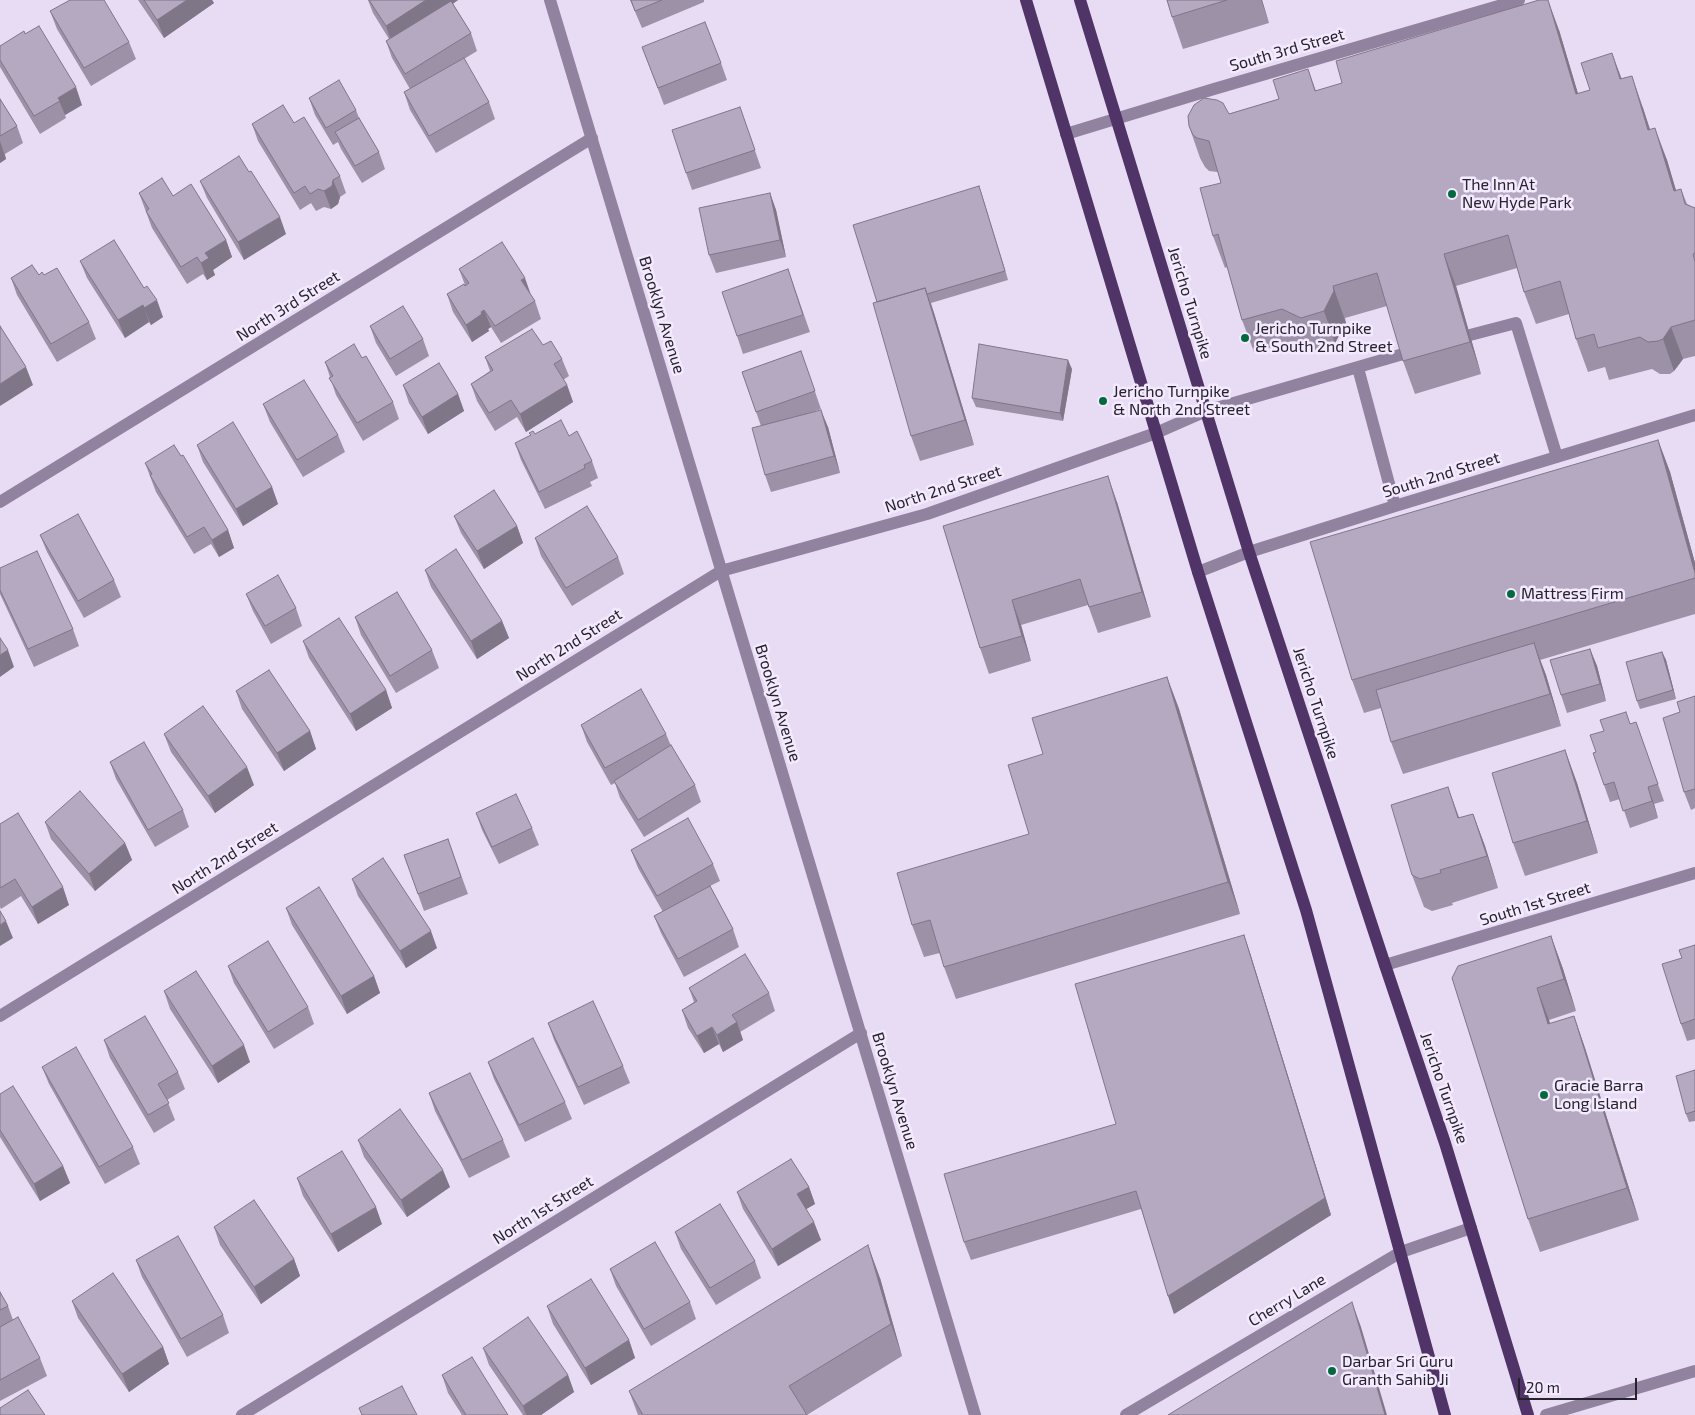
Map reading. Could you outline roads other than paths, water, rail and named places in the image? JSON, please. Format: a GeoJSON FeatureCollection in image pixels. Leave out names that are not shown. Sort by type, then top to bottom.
{"type":"FeatureCollection","features":[{"type":"Feature","properties":{"kind":"main road"},"geometry":{"type":"LineString","coordinates":[[1026,0],[1198,572],[1306,910],[1445,1415]]}},
{"type":"Feature","properties":{"kind":"main road","name":"Jericho Turnpike"},"geometry":{"type":"LineString","coordinates":[[1080,0],[1249,552],[1385,965],[1446,1143],[1528,1415]]}},
{"type":"Feature","properties":{"kind":"street","name":"Brooklyn Avenue"},"geometry":{"type":"LineString","coordinates":[[550,0],[976,1415]]}},
{"type":"Feature","properties":{"kind":"street","name":"South 3rd Street"},"geometry":{"type":"LineString","coordinates":[[1066,134],[1519,0]]}},
{"type":"Feature","properties":{"kind":"street","name":"North 3rd Street"},"geometry":{"type":"LineString","coordinates":[[0,502],[592,138]]}},
{"type":"Feature","properties":{"kind":"street"},"geometry":{"type":"LineString","coordinates":[[1470,335],[1516,323],[1557,457]]}},
{"type":"Feature","properties":{"kind":"street","name":"North 2nd Street"},"geometry":{"type":"LineString","coordinates":[[0,1016],[722,571],[927,514],[1156,433],[1206,411],[1403,354]]}},
{"type":"Feature","properties":{"kind":"street"},"geometry":{"type":"LineString","coordinates":[[1358,368],[1395,506]]}},
{"type":"Feature","properties":{"kind":"street","name":"South 2nd Street"},"geometry":{"type":"LineString","coordinates":[[1198,572],[1249,552],[1695,415]]}},
{"type":"Feature","properties":{"kind":"street","name":"South 1st Street"},"geometry":{"type":"LineString","coordinates":[[1385,965],[1695,873]]}},
{"type":"Feature","properties":{"kind":"street","name":"North 1st Street"},"geometry":{"type":"LineString","coordinates":[[242,1415],[861,1033]]}},
{"type":"Feature","properties":{"kind":"street","name":"Cherry Lane"},"geometry":{"type":"LineString","coordinates":[[1126,1415],[1401,1252],[1471,1228]]}},
{"type":"Feature","properties":{"kind":"street"},"geometry":{"type":"LineString","coordinates":[[1546,1415],[1695,1371]]}},
{"type":"Feature","properties":{"kind":"place","name":"The Inn At New Hyde Park"},"geometry":{"type":"Point","coordinates":[1452,194]}},
{"type":"Feature","properties":{"kind":"place","name":"Jericho Turnpike & South 2nd Street"},"geometry":{"type":"Point","coordinates":[1245,338]}},
{"type":"Feature","properties":{"kind":"place","name":"Jericho Turnpike & North 2nd Street"},"geometry":{"type":"Point","coordinates":[1103,401]}},
{"type":"Feature","properties":{"kind":"place","name":"Mattress Firm"},"geometry":{"type":"Point","coordinates":[1511,594]}},
{"type":"Feature","properties":{"kind":"place","name":"Gracie Barra Long Island"},"geometry":{"type":"Point","coordinates":[1544,1095]}},
{"type":"Feature","properties":{"kind":"place","name":"Darbar Sri Guru Granth Sahib Ji"},"geometry":{"type":"Point","coordinates":[1332,1371]}}]}
